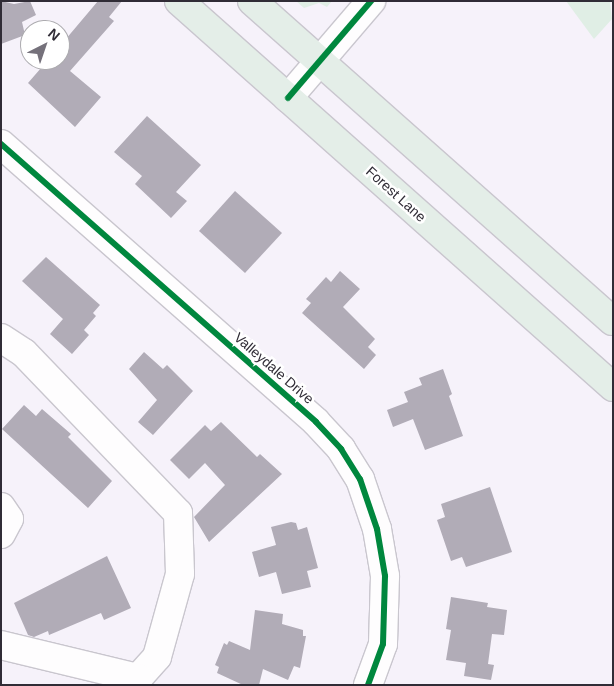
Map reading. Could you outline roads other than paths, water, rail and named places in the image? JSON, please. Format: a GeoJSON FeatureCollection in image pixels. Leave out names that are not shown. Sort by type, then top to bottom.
{"type":"FeatureCollection","features":[{"type":"Feature","properties":{"kind":"main road","name":"Forest Lane"},"geometry":{"type":"LineString","coordinates":[[179,1],[613,387]]}},
{"type":"Feature","properties":{"kind":"main road"},"geometry":{"type":"LineString","coordinates":[[252,1],[613,321]]}},
{"type":"Feature","properties":{"kind":"street"},"geometry":{"type":"LineString","coordinates":[[288,98],[371,1]]}},
{"type":"Feature","properties":{"kind":"street","name":"Valleydale Drive"},"geometry":{"type":"LineString","coordinates":[[1,144],[316,422],[341,449],[360,479],[377,529],[385,576],[383,644],[368,685]]}},
{"type":"Feature","properties":{"kind":"street"},"geometry":{"type":"LineString","coordinates":[[1,338],[24,353],[178,512],[180,574],[156,657],[138,678],[1,644]]}},
{"type":"Feature","properties":{"kind":"street"},"geometry":{"type":"LineString","coordinates":[[1,507],[9,519],[1,534]]}}]}
